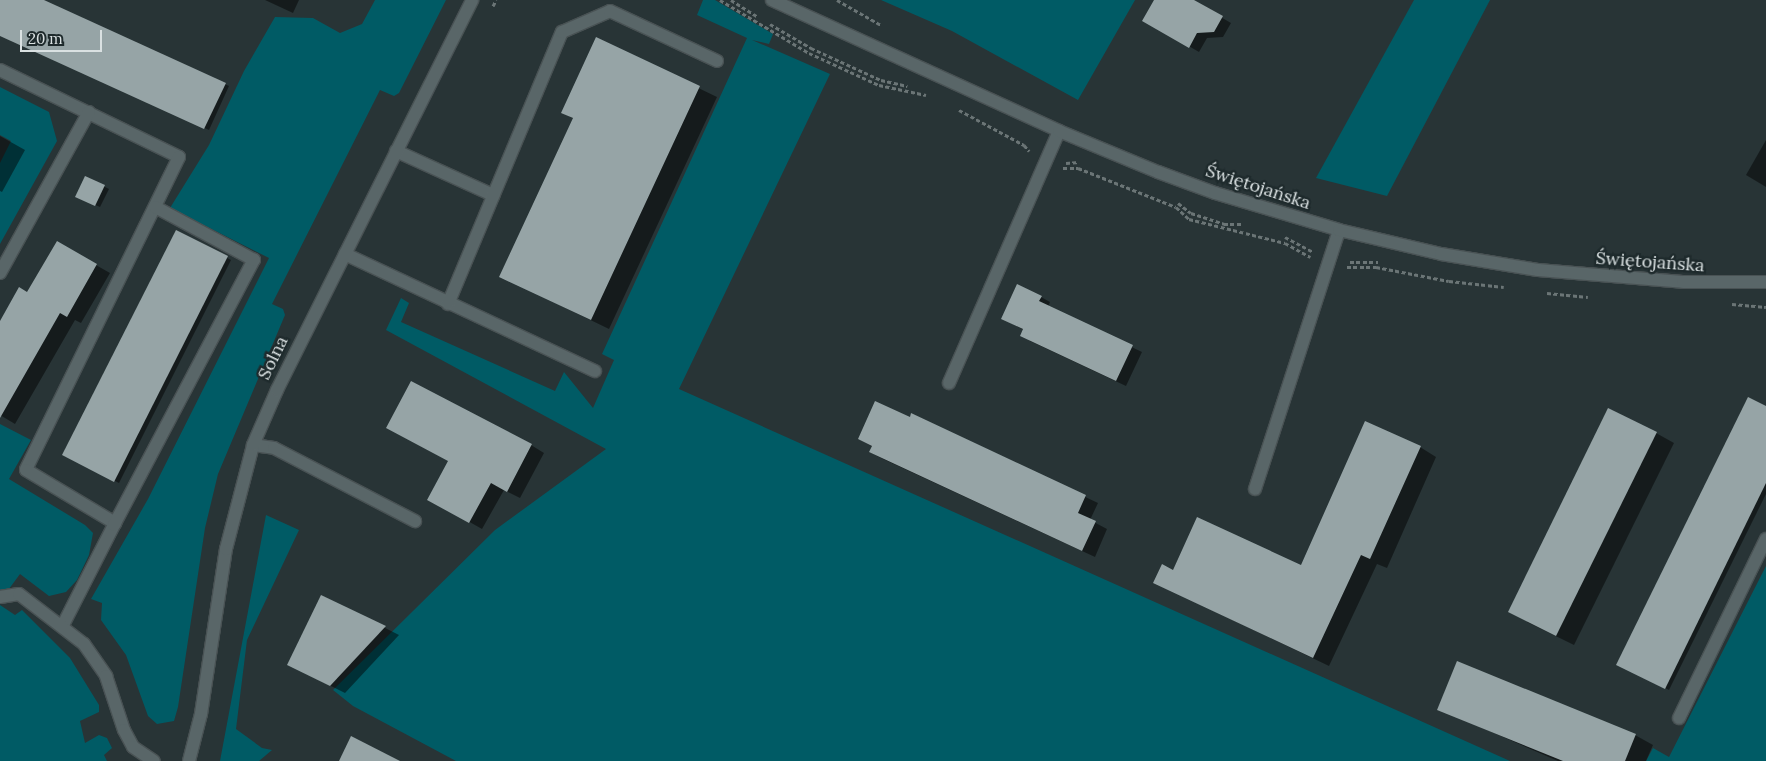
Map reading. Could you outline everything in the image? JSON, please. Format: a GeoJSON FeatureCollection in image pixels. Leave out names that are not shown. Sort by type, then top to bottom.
{"type":"FeatureCollection","features":[{"type":"Feature","properties":{"kind":"street","name":"Solna"},"geometry":{"type":"LineString","coordinates":[[189,761],[201,714],[228,540],[253,445],[345,254],[472,0]]}},
{"type":"Feature","properties":{"kind":"street","name":"Świętojańska"},"geometry":{"type":"LineString","coordinates":[[772,0],[1059,131],[1215,193],[1339,230],[1441,254],[1538,270],[1683,282],[1766,282]]}},
{"type":"Feature","properties":{"kind":"street"},"geometry":{"type":"LineString","coordinates":[[448,304],[562,32],[608,5],[717,61]]}},
{"type":"Feature","properties":{"kind":"street"},"geometry":{"type":"LineString","coordinates":[[0,70],[179,157],[26,470],[115,523],[114,525]]}},
{"type":"Feature","properties":{"kind":"street"},"geometry":{"type":"LineString","coordinates":[[0,273],[88,112]]}},
{"type":"Feature","properties":{"kind":"street"},"geometry":{"type":"LineString","coordinates":[[949,383],[1059,131]]}},
{"type":"Feature","properties":{"kind":"street"},"geometry":{"type":"LineString","coordinates":[[396,151],[493,195]]}},
{"type":"Feature","properties":{"kind":"street"},"geometry":{"type":"LineString","coordinates":[[63,625],[254,260],[155,206]]}},
{"type":"Feature","properties":{"kind":"street"},"geometry":{"type":"LineString","coordinates":[[1256,489],[1339,230]]}},
{"type":"Feature","properties":{"kind":"street"},"geometry":{"type":"LineString","coordinates":[[345,254],[448,304],[595,371]]}},
{"type":"Feature","properties":{"kind":"street"},"geometry":{"type":"LineString","coordinates":[[253,445],[274,448],[415,521]]}},
{"type":"Feature","properties":{"kind":"street"},"geometry":{"type":"LineString","coordinates":[[1678,718],[1766,539]]}},
{"type":"Feature","properties":{"kind":"street"},"geometry":{"type":"LineString","coordinates":[[0,597],[19,594],[63,625],[98,662],[133,747],[154,761]]}},
{"type":"Feature","properties":{"kind":"path"},"geometry":{"type":"LineString","coordinates":[[492,9],[496,0]]}},
{"type":"Feature","properties":{"kind":"path"},"geometry":{"type":"LineString","coordinates":[[837,0],[890,31]]}},
{"type":"Feature","properties":{"kind":"shaded area"},"geometry":{"type":"Polygon","coordinates":[[[375,0],[446,0],[399,93],[394,96],[380,90],[272,304],[283,309],[285,315],[218,474],[205,528],[178,707],[174,721],[157,724],[148,716],[126,655],[101,620],[102,603],[91,599],[148,499],[269,258],[170,208],[209,145],[244,71],[275,17],[313,18],[340,33],[362,24],[375,0]]]}},
{"type":"Feature","properties":{"kind":"shaded area"},"geometry":{"type":"Polygon","coordinates":[[[703,0],[715,0],[773,34],[769,44],[752,40],[830,74],[679,389],[1510,761],[456,761],[353,706],[333,690],[495,530],[606,449],[386,330],[401,298],[409,303],[401,322],[555,391],[564,372],[593,408],[614,360],[602,354],[747,38],[697,15],[703,0]]]}},
{"type":"Feature","properties":{"kind":"shaded area"},"geometry":{"type":"Polygon","coordinates":[[[881,0],[1135,0],[1078,100],[952,31],[881,0]]]}},
{"type":"Feature","properties":{"kind":"shaded area"},"geometry":{"type":"Polygon","coordinates":[[[1414,0],[1490,0],[1387,196],[1316,178],[1414,0]]]}},
{"type":"Feature","properties":{"kind":"shaded area"},"geometry":{"type":"Polygon","coordinates":[[[0,87],[49,112],[57,141],[0,244],[0,163],[11,141],[0,135],[0,87]]]}},
{"type":"Feature","properties":{"kind":"shaded area"},"geometry":{"type":"Polygon","coordinates":[[[0,424],[31,440],[9,479],[85,525],[93,533],[89,555],[77,580],[66,592],[49,596],[20,574],[6,593],[0,592],[0,424]]]}},
{"type":"Feature","properties":{"kind":"shaded area"},"geometry":{"type":"Polygon","coordinates":[[[266,515],[299,530],[247,640],[236,729],[262,748],[272,750],[259,761],[220,761],[266,515]]]}},
{"type":"Feature","properties":{"kind":"shaded area"},"geometry":{"type":"Polygon","coordinates":[[[1766,566],[1766,761],[1646,761],[1653,748],[1669,757],[1766,566]]]}},
{"type":"Feature","properties":{"kind":"shaded area"},"geometry":{"type":"Polygon","coordinates":[[[0,605],[15,615],[22,610],[70,658],[99,705],[99,712],[80,721],[85,743],[99,735],[107,738],[112,748],[104,755],[107,761],[0,761],[0,605]]]}},
{"type":"Feature","properties":{"kind":"building"},"geometry":{"type":"Polygon","coordinates":[[[0,0],[44,0],[226,83],[204,129],[0,36],[0,0]]]}},
{"type":"Feature","properties":{"kind":"building"},"geometry":{"type":"Polygon","coordinates":[[[1154,0],[1194,0],[1223,16],[1214,32],[1197,33],[1189,48],[1142,21],[1154,0]]]}},
{"type":"Feature","properties":{"kind":"building"},"geometry":{"type":"Polygon","coordinates":[[[596,37],[700,86],[591,320],[499,277],[573,118],[561,113],[596,37]]]}},
{"type":"Feature","properties":{"kind":"building"},"geometry":{"type":"Polygon","coordinates":[[[85,176],[105,185],[95,206],[75,197],[85,176]]]}},
{"type":"Feature","properties":{"kind":"building"},"geometry":{"type":"Polygon","coordinates":[[[176,230],[228,256],[114,482],[62,455],[176,230]]]}},
{"type":"Feature","properties":{"kind":"building"},"geometry":{"type":"Polygon","coordinates":[[[57,241],[97,264],[67,317],[60,313],[0,418],[0,321],[19,287],[27,292],[57,241]]]}},
{"type":"Feature","properties":{"kind":"building"},"geometry":{"type":"Polygon","coordinates":[[[1017,284],[1042,296],[1039,301],[1133,345],[1116,381],[1020,336],[1023,329],[1001,319],[1017,284]]]}},
{"type":"Feature","properties":{"kind":"building"},"geometry":{"type":"Polygon","coordinates":[[[411,381],[532,444],[507,492],[491,483],[469,523],[427,500],[448,461],[386,428],[411,381]]]}},
{"type":"Feature","properties":{"kind":"building"},"geometry":{"type":"Polygon","coordinates":[[[1748,397],[1766,406],[1766,483],[1665,689],[1616,665],[1748,397]]]}},
{"type":"Feature","properties":{"kind":"building"},"geometry":{"type":"Polygon","coordinates":[[[875,401],[910,417],[911,413],[1086,495],[1078,513],[1096,521],[1082,551],[869,452],[872,446],[858,439],[875,401]]]}},
{"type":"Feature","properties":{"kind":"building"},"geometry":{"type":"Polygon","coordinates":[[[1608,408],[1657,432],[1556,636],[1508,612],[1608,408]]]}},
{"type":"Feature","properties":{"kind":"building"},"geometry":{"type":"Polygon","coordinates":[[[1365,421],[1421,446],[1370,559],[1361,555],[1313,658],[1153,583],[1162,564],[1173,570],[1197,517],[1301,565],[1365,421]]]}},
{"type":"Feature","properties":{"kind":"building"},"geometry":{"type":"Polygon","coordinates":[[[321,595],[386,626],[330,686],[287,665],[321,595]]]}},
{"type":"Feature","properties":{"kind":"building"},"geometry":{"type":"Polygon","coordinates":[[[1457,661],[1636,734],[1625,761],[1563,761],[1437,710],[1457,661]]]}},
{"type":"Feature","properties":{"kind":"building"},"geometry":{"type":"Polygon","coordinates":[[[351,736],[400,761],[339,761],[351,736]]]}}]}
